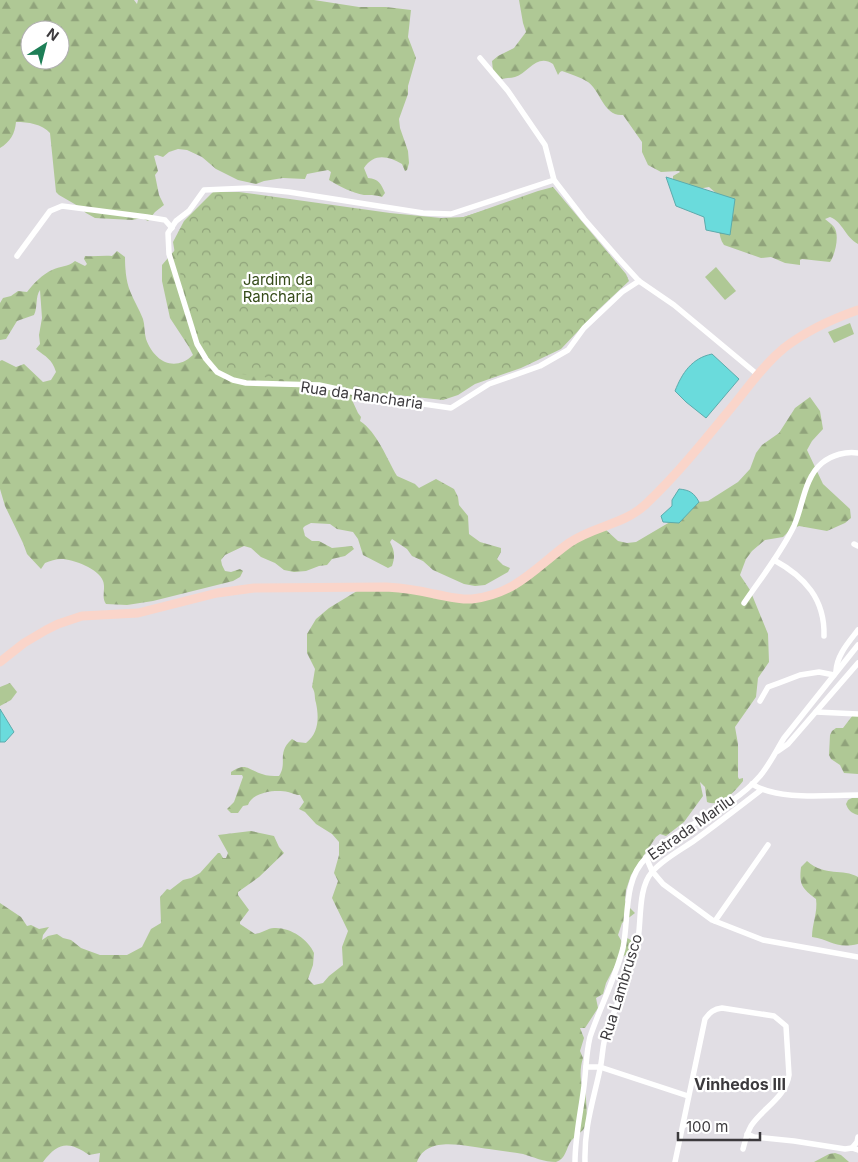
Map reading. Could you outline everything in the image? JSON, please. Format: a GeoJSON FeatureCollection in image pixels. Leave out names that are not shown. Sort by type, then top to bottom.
{"type":"FeatureCollection","features":[{"type":"Feature","properties":{"kind":"main road"},"geometry":{"type":"LineString","coordinates":[[0,662],[34,637],[70,619],[94,614],[148,611],[217,593],[243,589],[393,587],[470,599],[500,592],[532,574],[577,537],[627,518],[645,506],[775,357],[792,343],[823,324],[858,310]]}},
{"type":"Feature","properties":{"kind":"street"},"geometry":{"type":"LineString","coordinates":[[480,58],[508,91],[545,145],[554,180],[584,219],[640,281],[674,305],[758,375]]}},
{"type":"Feature","properties":{"kind":"street"},"geometry":{"type":"LineString","coordinates":[[17,256],[50,211],[62,206],[147,216],[165,220],[172,228],[176,221],[189,211],[204,190],[249,188],[289,192],[423,213],[451,214],[554,180]]}},
{"type":"Feature","properties":{"kind":"street","name":"Rua da Rancharia"},"geometry":{"type":"LineString","coordinates":[[172,228],[168,234],[169,254],[177,284],[197,344],[217,372],[233,380],[246,383],[319,385],[375,397],[452,408],[489,384],[540,366],[568,350],[590,322],[622,292],[640,281]]}},
{"type":"Feature","properties":{"kind":"street"},"geometry":{"type":"LineString","coordinates":[[744,603],[774,560],[794,526],[807,486],[815,472],[822,463],[839,455],[850,452],[858,453]]}},
{"type":"Feature","properties":{"kind":"street"},"geometry":{"type":"LineString","coordinates":[[774,560],[786,566],[808,585],[822,610],[824,636]]}},
{"type":"Feature","properties":{"kind":"street"},"geometry":{"type":"LineString","coordinates":[[760,701],[768,687],[779,682],[800,675],[819,672],[835,673],[840,654],[858,630]]}},
{"type":"Feature","properties":{"kind":"street","name":"Estrada Marilu"},"geometry":{"type":"LineString","coordinates":[[575,1162],[590,1040],[623,947],[634,875],[638,867],[646,858],[669,840],[725,805],[760,776],[778,751],[784,738],[858,645]]}},
{"type":"Feature","properties":{"kind":"street"},"geometry":{"type":"LineString","coordinates":[[778,751],[788,744],[858,663]]}},
{"type":"Feature","properties":{"kind":"street"},"geometry":{"type":"LineString","coordinates":[[816,712],[858,714]]}},
{"type":"Feature","properties":{"kind":"street"},"geometry":{"type":"LineString","coordinates":[[752,784],[761,790],[798,795],[858,795]]}},
{"type":"Feature","properties":{"kind":"street"},"geometry":{"type":"LineString","coordinates":[[652,871],[761,790]]}},
{"type":"Feature","properties":{"kind":"street"},"geometry":{"type":"LineString","coordinates":[[715,921],[768,845]]}},
{"type":"Feature","properties":{"kind":"street"},"geometry":{"type":"LineString","coordinates":[[646,858],[652,871],[663,884],[715,921],[763,940],[858,957]]}},
{"type":"Feature","properties":{"kind":"street","name":"Rua Lambrusco"},"geometry":{"type":"LineString","coordinates":[[585,1162],[589,1112],[606,1033],[625,985],[638,944],[643,890],[652,871]]}},
{"type":"Feature","properties":{"kind":"street"},"geometry":{"type":"LineString","coordinates":[[675,1162],[705,1019],[714,1009],[722,1008],[774,1016],[786,1026],[790,1075],[788,1082],[782,1093],[752,1125],[747,1134],[743,1149]]}},
{"type":"Feature","properties":{"kind":"street"},"geometry":{"type":"LineString","coordinates":[[586,1067],[600,1067],[688,1096]]}},
{"type":"Feature","properties":{"kind":"street"},"geometry":{"type":"LineString","coordinates":[[747,1134],[754,1137],[845,1149],[855,1149],[858,1137]]}},
{"type":"Feature","properties":{"kind":"green space"},"geometry":{"type":"Polygon","coordinates":[[[0,0],[134,0],[137,4],[138,0],[314,0],[359,7],[386,7],[411,10],[408,37],[416,58],[408,86],[408,94],[399,119],[408,151],[409,163],[407,170],[405,171],[402,164],[397,161],[381,157],[372,160],[364,168],[368,178],[377,181],[381,185],[385,193],[382,197],[362,195],[342,187],[329,180],[331,172],[328,170],[307,174],[305,179],[283,178],[256,184],[238,180],[216,169],[202,157],[187,150],[178,149],[169,152],[163,157],[154,156],[158,171],[155,175],[159,195],[164,205],[148,221],[142,218],[132,220],[95,218],[56,192],[50,133],[47,130],[34,124],[16,122],[7,143],[0,148],[0,0]]]}},
{"type":"Feature","properties":{"kind":"green space"},"geometry":{"type":"Polygon","coordinates":[[[519,0],[858,0],[858,244],[850,238],[838,222],[830,217],[825,219],[834,227],[837,240],[834,255],[830,262],[802,259],[800,260],[800,265],[785,263],[771,257],[761,258],[724,245],[719,229],[724,200],[709,187],[698,189],[673,182],[673,176],[679,171],[661,172],[648,165],[642,152],[642,142],[623,115],[611,112],[588,82],[562,71],[558,75],[553,64],[547,61],[537,62],[520,75],[513,77],[502,79],[493,71],[492,61],[514,48],[526,32],[519,0]]]}},
{"type":"Feature","properties":{"kind":"green space","name":"Jardim da Rancharia"},"geometry":{"type":"Polygon","coordinates":[[[553,187],[626,274],[629,281],[561,349],[521,368],[475,384],[458,395],[443,400],[388,394],[322,382],[241,374],[221,365],[208,352],[195,329],[173,242],[184,221],[213,192],[239,192],[390,213],[441,218],[464,217],[553,187]]]}},
{"type":"Feature","properties":{"kind":"green space"},"geometry":{"type":"Polygon","coordinates":[[[492,208],[422,396],[367,393],[361,399],[355,397],[352,400],[361,417],[360,421],[377,439],[397,476],[415,484],[419,488],[436,479],[454,489],[459,505],[468,516],[469,534],[480,542],[501,548],[497,559],[503,565],[510,568],[508,572],[485,585],[464,584],[433,570],[392,539],[390,542],[394,551],[394,560],[392,566],[388,568],[363,555],[358,539],[353,532],[337,529],[330,524],[311,523],[303,528],[305,536],[312,541],[319,541],[332,548],[352,546],[354,549],[345,556],[332,559],[327,565],[306,571],[294,572],[284,570],[275,563],[261,557],[251,548],[244,546],[225,555],[221,560],[225,571],[231,572],[240,569],[243,571],[240,577],[233,581],[153,601],[127,605],[106,604],[103,581],[91,569],[66,559],[59,559],[45,563],[41,569],[27,554],[5,506],[0,489],[0,361],[2,360],[16,367],[24,364],[43,382],[51,380],[56,372],[51,361],[36,349],[40,344],[39,335],[42,318],[40,290],[34,315],[17,321],[6,339],[0,340],[0,303],[3,298],[11,296],[18,291],[27,292],[49,272],[75,261],[85,266],[87,264],[84,259],[85,256],[112,256],[117,251],[125,257],[129,287],[143,319],[145,336],[150,347],[165,362],[179,363],[193,355],[170,318],[162,281],[162,265],[181,243],[380,220],[457,219],[492,208]]]}},
{"type":"Feature","properties":{"kind":"green space"},"geometry":{"type":"Polygon","coordinates":[[[716,267],[736,291],[725,300],[705,277],[716,267]]]}},
{"type":"Feature","properties":{"kind":"green space"},"geometry":{"type":"Polygon","coordinates":[[[850,323],[854,334],[834,343],[828,332],[850,323]]]}},
{"type":"Feature","properties":{"kind":"green space"},"geometry":{"type":"Polygon","coordinates":[[[810,397],[820,411],[823,429],[807,450],[823,484],[850,509],[851,518],[845,523],[827,531],[799,526],[790,530],[783,537],[765,540],[746,559],[740,575],[750,590],[768,634],[769,662],[758,678],[756,697],[735,727],[738,744],[738,777],[739,779],[743,778],[743,781],[727,798],[717,803],[707,802],[705,787],[700,782],[703,796],[684,822],[666,836],[660,834],[656,837],[631,875],[625,900],[635,913],[622,923],[618,935],[622,942],[627,938],[631,940],[633,946],[627,954],[618,960],[606,983],[603,994],[596,998],[598,1008],[585,1028],[580,1028],[584,1038],[580,1051],[583,1058],[581,1076],[582,1086],[585,1089],[586,1122],[583,1130],[571,1141],[559,1161],[552,1162],[523,1154],[448,1144],[429,1148],[422,1153],[417,1162],[99,1162],[100,1153],[89,1155],[75,1147],[64,1146],[54,1150],[43,1162],[0,1162],[0,903],[21,917],[27,926],[31,925],[39,929],[49,927],[42,940],[57,934],[71,940],[81,948],[100,955],[127,955],[142,947],[151,929],[161,923],[160,897],[167,889],[170,890],[183,880],[200,873],[218,853],[223,858],[226,858],[228,853],[218,835],[251,831],[274,836],[284,853],[259,877],[238,892],[238,895],[249,910],[240,924],[255,934],[269,929],[280,928],[298,935],[314,953],[313,965],[308,979],[314,985],[323,983],[343,965],[342,947],[348,931],[332,898],[338,881],[334,873],[339,855],[339,842],[332,834],[316,824],[305,812],[299,809],[304,802],[300,795],[290,792],[271,791],[259,794],[248,805],[243,806],[238,813],[231,813],[227,809],[234,802],[243,777],[242,775],[231,775],[231,772],[240,767],[246,767],[264,775],[279,776],[283,767],[284,749],[287,744],[292,739],[297,742],[306,743],[316,730],[317,708],[312,687],[315,669],[307,653],[307,634],[316,619],[329,608],[357,591],[400,588],[455,600],[494,594],[578,540],[605,529],[618,541],[636,542],[675,519],[698,502],[708,501],[738,482],[750,469],[756,453],[762,445],[779,433],[795,408],[810,397]]]}},
{"type":"Feature","properties":{"kind":"green space"},"geometry":{"type":"Polygon","coordinates":[[[10,683],[17,692],[11,700],[0,706],[0,687],[10,683]]]}},
{"type":"Feature","properties":{"kind":"green space"},"geometry":{"type":"Polygon","coordinates":[[[858,714],[858,774],[844,773],[840,765],[831,759],[829,755],[830,735],[836,728],[843,728],[853,715],[858,714]]]}},
{"type":"Feature","properties":{"kind":"green space"},"geometry":{"type":"Polygon","coordinates":[[[852,798],[858,798],[858,815],[850,811],[846,804],[852,798]]]}},
{"type":"Feature","properties":{"kind":"green space"},"geometry":{"type":"Polygon","coordinates":[[[807,861],[820,869],[852,874],[858,877],[858,944],[839,945],[812,937],[816,899],[807,892],[801,882],[801,867],[807,861]]]}},
{"type":"Feature","properties":{"kind":"green space"},"geometry":{"type":"Polygon","coordinates":[[[829,1154],[841,1155],[849,1162],[814,1162],[829,1154]]]}},
{"type":"Feature","properties":{"kind":"water"},"geometry":{"type":"Polygon","coordinates":[[[666,177],[735,199],[730,235],[706,230],[704,217],[676,206],[666,177]]]}},
{"type":"Feature","properties":{"kind":"water"},"geometry":{"type":"Polygon","coordinates":[[[712,354],[739,379],[706,418],[675,391],[681,378],[693,363],[712,354]]]}},
{"type":"Feature","properties":{"kind":"water"},"geometry":{"type":"Polygon","coordinates":[[[679,489],[691,492],[699,502],[679,523],[663,522],[661,516],[672,506],[672,500],[679,489]]]}},
{"type":"Feature","properties":{"kind":"water"},"geometry":{"type":"Polygon","coordinates":[[[0,709],[14,732],[5,742],[0,742],[0,709]]]}},
{"type":"Feature","properties":{"kind":"district","name":"Vinhedos III"},"geometry":{"type":"Point","coordinates":[740,1084]}}]}
